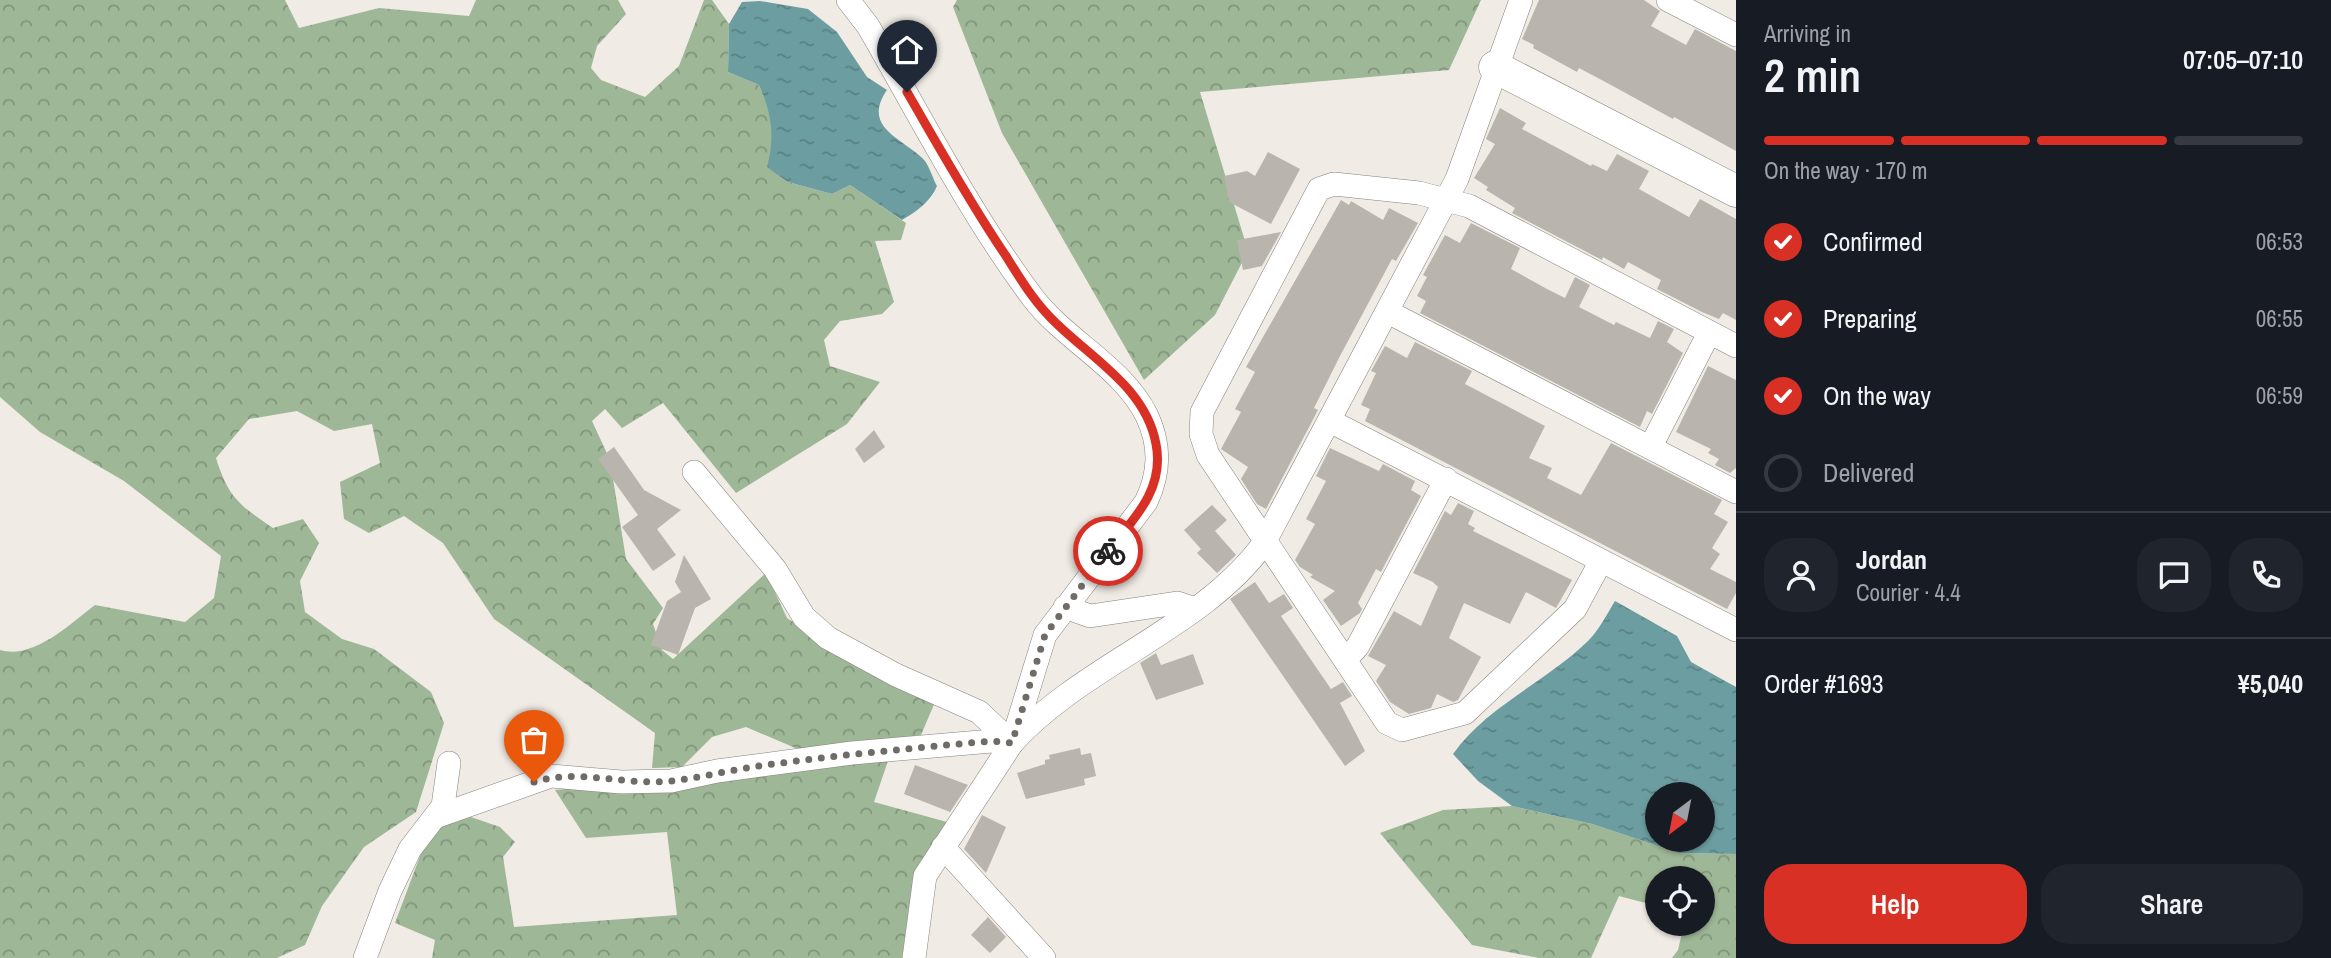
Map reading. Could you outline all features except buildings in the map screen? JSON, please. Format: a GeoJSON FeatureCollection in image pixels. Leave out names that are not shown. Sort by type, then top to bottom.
{"type":"FeatureCollection","features":[{"type":"Feature","properties":{"kind":"street"},"geometry":{"type":"LineString","coordinates":[[848,0],[868,26],[985,225],[1034,299],[1055,322],[1130,390],[1152,428],[1158,466],[1156,481],[1146,502],[1065,607],[1038,649],[1012,743]]}},
{"type":"Feature","properties":{"kind":"street"},"geometry":{"type":"LineString","coordinates":[[914,958],[925,876],[1012,743],[1027,726],[1062,699],[1195,608],[1253,558],[1264,543],[1457,179],[1521,0]]}},
{"type":"Feature","properties":{"kind":"street"},"geometry":{"type":"LineString","coordinates":[[1668,0],[1736,35]]}},
{"type":"Feature","properties":{"kind":"street"},"geometry":{"type":"LineString","coordinates":[[1495,67],[1736,191]]}},
{"type":"Feature","properties":{"kind":"street"},"geometry":{"type":"LineString","coordinates":[[1601,561],[1575,609],[1465,713],[1402,730],[1387,723],[1346,659],[1264,543],[1208,455],[1201,434],[1202,412],[1319,189],[1334,184],[1447,199],[1469,206],[1736,346]]}},
{"type":"Feature","properties":{"kind":"street"},"geometry":{"type":"LineString","coordinates":[[1388,312],[1736,492]]}},
{"type":"Feature","properties":{"kind":"street"},"geometry":{"type":"LineString","coordinates":[[1651,446],[1709,333]]}},
{"type":"Feature","properties":{"kind":"street"},"geometry":{"type":"LineString","coordinates":[[1330,421],[1736,630]]}},
{"type":"Feature","properties":{"kind":"street"},"geometry":{"type":"LineString","coordinates":[[694,472],[775,569],[804,617],[828,638],[896,675],[979,712],[1012,743]]}},
{"type":"Feature","properties":{"kind":"street"},"geometry":{"type":"LineString","coordinates":[[1346,659],[1358,646],[1446,479]]}},
{"type":"Feature","properties":{"kind":"street"},"geometry":{"type":"LineString","coordinates":[[1065,607],[1090,616],[1177,603],[1195,608]]}},
{"type":"Feature","properties":{"kind":"street"},"geometry":{"type":"LineString","coordinates":[[438,816],[551,776],[621,782],[671,781],[717,771],[852,753],[992,741],[1012,743]]}},
{"type":"Feature","properties":{"kind":"street"},"geometry":{"type":"LineString","coordinates":[[365,958],[390,891],[410,849],[438,816],[443,806],[449,763]]}},
{"type":"Feature","properties":{"kind":"street"},"geometry":{"type":"LineString","coordinates":[[943,847],[1044,958]]}},
{"type":"Feature","properties":{"kind":"green space"},"geometry":{"type":"Polygon","coordinates":[[[0,0],[285,0],[299,28],[379,8],[469,16],[476,0],[618,0],[626,14],[597,46],[591,68],[601,80],[645,97],[679,66],[704,0],[712,0],[729,24],[728,72],[759,85],[770,111],[773,144],[788,182],[832,194],[850,185],[906,223],[901,240],[875,241],[894,302],[882,314],[840,321],[824,340],[830,366],[880,382],[847,424],[736,493],[663,403],[622,428],[605,409],[592,421],[610,460],[626,559],[663,608],[653,624],[662,650],[673,659],[766,573],[787,618],[851,659],[935,702],[921,735],[800,750],[746,727],[712,737],[682,767],[652,768],[655,733],[494,619],[443,543],[404,516],[369,533],[344,519],[340,482],[380,463],[372,424],[334,431],[297,411],[249,419],[216,458],[230,491],[251,513],[273,528],[303,519],[319,543],[300,581],[305,612],[342,639],[374,649],[431,692],[444,723],[416,812],[364,847],[322,906],[305,945],[277,958],[0,958],[0,650],[13,652],[38,645],[95,605],[185,622],[214,598],[221,556],[124,481],[40,432],[0,397],[0,0]]]}},
{"type":"Feature","properties":{"kind":"green space"},"geometry":{"type":"Polygon","coordinates":[[[957,0],[1481,0],[1449,70],[1200,92],[1248,251],[1215,315],[1144,380],[1002,133],[953,7],[957,0]]]}},
{"type":"Feature","properties":{"kind":"green space"},"geometry":{"type":"Polygon","coordinates":[[[889,758],[874,802],[947,822],[914,872],[902,958],[432,958],[435,940],[395,923],[429,832],[465,815],[500,827],[515,842],[503,857],[514,927],[677,915],[667,832],[586,838],[555,790],[889,758]]]}},
{"type":"Feature","properties":{"kind":"green space"},"geometry":{"type":"Polygon","coordinates":[[[1512,806],[1592,824],[1645,842],[1645,852],[1736,854],[1736,958],[1672,958],[1678,950],[1681,936],[1715,936],[1715,866],[1645,866],[1645,903],[1619,896],[1591,958],[1539,958],[1472,945],[1380,833],[1443,810],[1512,806]]]}},
{"type":"Feature","properties":{"kind":"water"},"geometry":{"type":"Polygon","coordinates":[[[760,1],[808,9],[837,32],[867,77],[887,90],[880,103],[882,124],[925,161],[937,186],[931,197],[918,210],[902,220],[850,185],[832,194],[788,182],[767,167],[771,136],[769,116],[759,85],[728,72],[729,24],[742,2],[760,1]]]}},
{"type":"Feature","properties":{"kind":"water"},"geometry":{"type":"Polygon","coordinates":[[[1615,601],[1677,636],[1691,662],[1736,687],[1736,854],[1676,852],[1715,852],[1715,782],[1645,782],[1645,842],[1592,824],[1512,806],[1478,781],[1453,754],[1483,722],[1572,656],[1599,627],[1615,601]]]}},
{"type":"Feature","properties":{"kind":"way so far"},"geometry":{"type":"LineString","coordinates":[[534,782],[551,776],[621,782],[671,781],[717,771],[852,753],[992,741],[1012,743],[1038,649],[1045,635],[1108,551]]}},
{"type":"Feature","properties":{"kind":"route"},"geometry":{"type":"LineString","coordinates":[[907,92],[985,225],[1034,299],[1055,322],[1130,390],[1147,414],[1157,445],[1156,481],[1146,502],[1108,551]]}}]}
